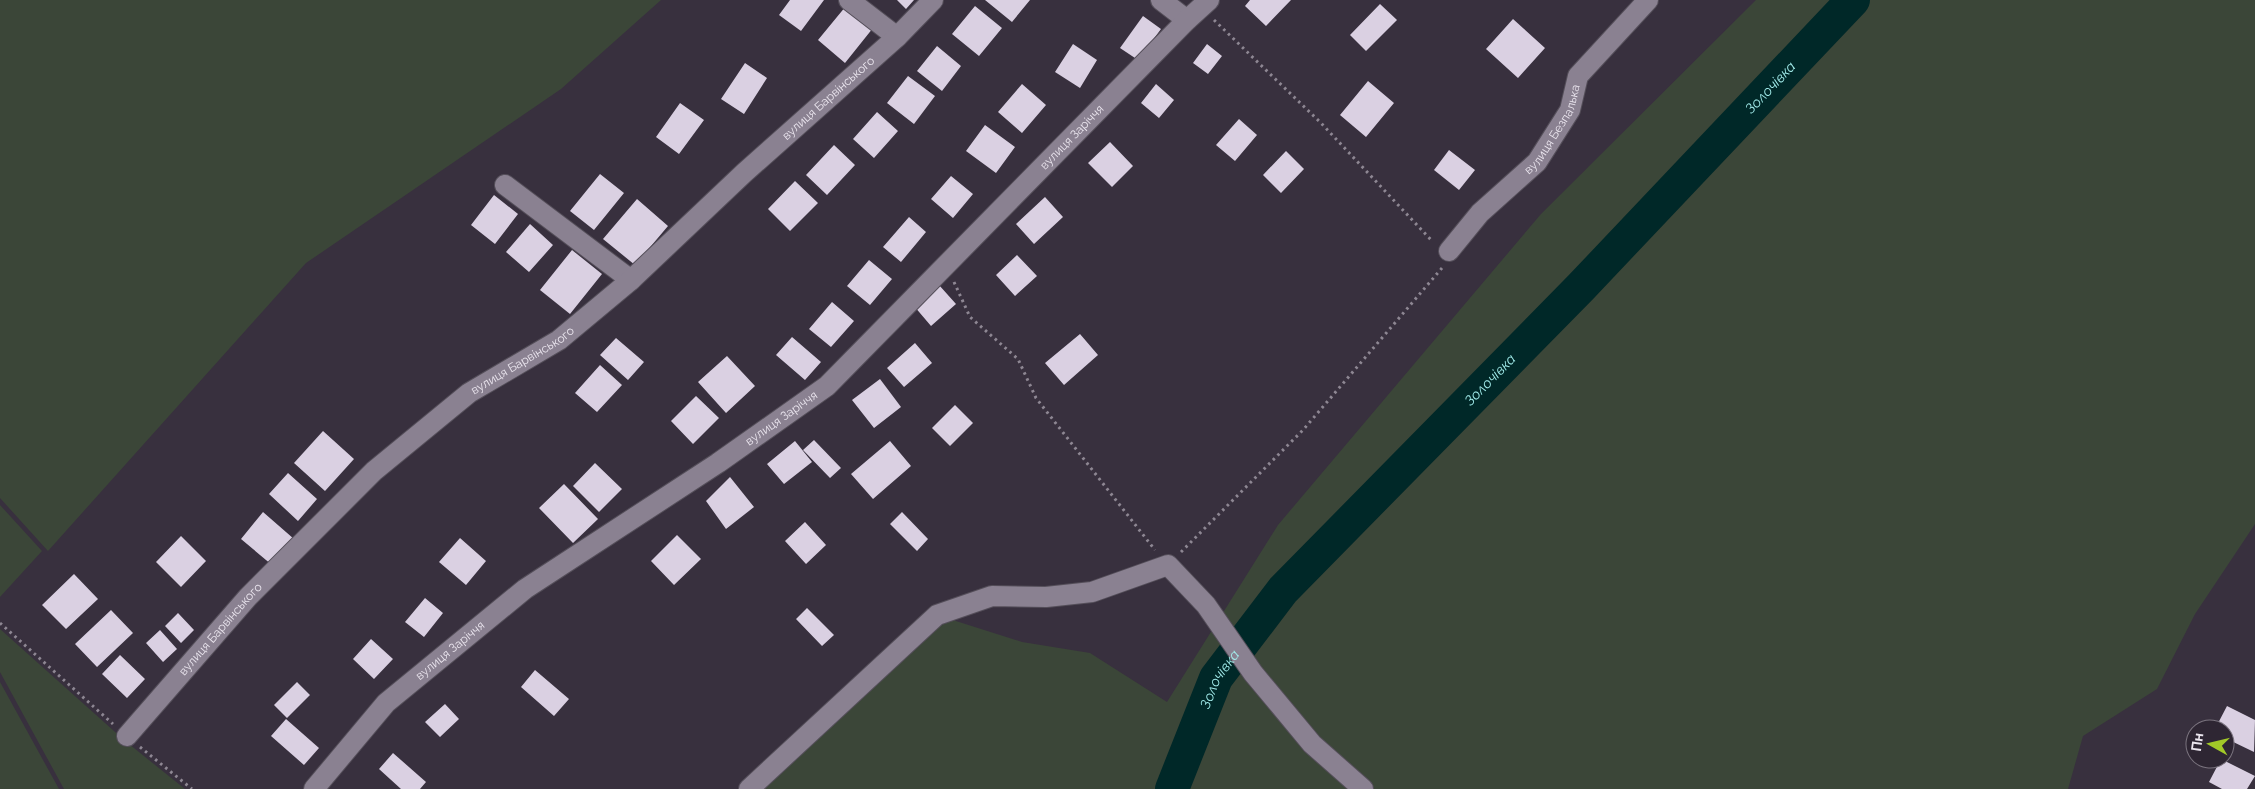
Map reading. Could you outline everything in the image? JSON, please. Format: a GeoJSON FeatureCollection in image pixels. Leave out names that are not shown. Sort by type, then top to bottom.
{"type":"FeatureCollection","features":[{"type":"Feature","properties":{"kind":"street"},"geometry":{"type":"LineString","coordinates":[[849,0],[897,37]]}},
{"type":"Feature","properties":{"kind":"street","name":"вулиця Барвінського"},"geometry":{"type":"LineString","coordinates":[[127,736],[248,597],[374,471],[469,393],[559,340],[630,280],[744,173],[897,37],[933,0]]}},
{"type":"Feature","properties":{"kind":"street"},"geometry":{"type":"LineString","coordinates":[[1161,0],[1199,9]]}},
{"type":"Feature","properties":{"kind":"street","name":"вулиця Безпалька"},"geometry":{"type":"LineString","coordinates":[[1449,251],[1480,213],[1538,162],[1570,110],[1578,76],[1648,0]]}},
{"type":"Feature","properties":{"kind":"street","name":"вулиця Заріччя"},"geometry":{"type":"LineString","coordinates":[[314,789],[386,703],[525,589],[718,463],[827,386],[1199,9]]}},
{"type":"Feature","properties":{"kind":"street"},"geometry":{"type":"LineString","coordinates":[[505,185],[630,280]]}},
{"type":"Feature","properties":{"kind":"street"},"geometry":{"type":"LineString","coordinates":[[750,789],[937,615],[992,596],[1046,597],[1092,592],[1168,565],[1206,605],[1253,673],[1312,744],[1363,789]]}},
{"type":"Feature","properties":{"kind":"path"},"geometry":{"type":"LineString","coordinates":[[944,267],[957,287],[970,317],[1018,359],[1036,398],[1168,565],[1303,430],[1441,270],[1449,251],[1431,241],[1321,123],[1199,9]]}},
{"type":"Feature","properties":{"kind":"path"},"geometry":{"type":"LineString","coordinates":[[0,622],[127,736],[192,789]]}},
{"type":"Feature","properties":{"kind":"green space"},"geometry":{"type":"Polygon","coordinates":[[[0,0],[661,0],[561,89],[306,263],[48,551],[0,498],[0,0]]]}},
{"type":"Feature","properties":{"kind":"green space"},"geometry":{"type":"Polygon","coordinates":[[[1756,0],[2255,0],[2255,524],[2195,614],[2157,689],[2083,736],[2068,789],[749,789],[937,615],[1022,642],[1090,653],[1167,702],[1278,525],[1541,214],[1756,0]]]}},
{"type":"Feature","properties":{"kind":"green space"},"geometry":{"type":"Polygon","coordinates":[[[0,505],[42,551],[0,597],[0,505]]]}},
{"type":"Feature","properties":{"kind":"green space"},"geometry":{"type":"Polygon","coordinates":[[[0,629],[124,740],[185,789],[64,789],[0,672],[0,629]]]}},
{"type":"Feature","properties":{"kind":"green space"},"geometry":{"type":"Polygon","coordinates":[[[0,682],[59,789],[0,789],[0,682]]]}},
{"type":"Feature","properties":{"kind":"building"},"geometry":{"type":"Polygon","coordinates":[[[790,0],[824,0],[801,31],[779,15],[790,0]]]}},
{"type":"Feature","properties":{"kind":"building"},"geometry":{"type":"Polygon","coordinates":[[[897,0],[914,0],[906,9],[897,0]]]}},
{"type":"Feature","properties":{"kind":"building"},"geometry":{"type":"Polygon","coordinates":[[[985,0],[1030,0],[1012,22],[985,0]]]}},
{"type":"Feature","properties":{"kind":"building"},"geometry":{"type":"Polygon","coordinates":[[[1250,0],[1291,0],[1266,26],[1245,6],[1250,0]]]}},
{"type":"Feature","properties":{"kind":"building"},"geometry":{"type":"Polygon","coordinates":[[[1380,4],[1397,20],[1366,51],[1350,35],[1380,4]]]}},
{"type":"Feature","properties":{"kind":"building"},"geometry":{"type":"Polygon","coordinates":[[[846,6],[873,28],[845,63],[818,40],[846,6]]]}},
{"type":"Feature","properties":{"kind":"building"},"geometry":{"type":"Polygon","coordinates":[[[975,6],[1002,28],[979,56],[952,34],[975,6]]]}},
{"type":"Feature","properties":{"kind":"building"},"geometry":{"type":"Polygon","coordinates":[[[1143,16],[1161,29],[1138,60],[1120,48],[1143,16]]]}},
{"type":"Feature","properties":{"kind":"building"},"geometry":{"type":"Polygon","coordinates":[[[1513,19],[1545,48],[1518,78],[1486,49],[1513,19]]]}},
{"type":"Feature","properties":{"kind":"building"},"geometry":{"type":"Polygon","coordinates":[[[1073,44],[1097,60],[1080,88],[1055,72],[1073,44]]]}},
{"type":"Feature","properties":{"kind":"building"},"geometry":{"type":"Polygon","coordinates":[[[1207,44],[1222,56],[1208,74],[1193,63],[1207,44]]]}},
{"type":"Feature","properties":{"kind":"building"},"geometry":{"type":"Polygon","coordinates":[[[937,46],[961,66],[942,91],[917,71],[937,46]]]}},
{"type":"Feature","properties":{"kind":"building"},"geometry":{"type":"Polygon","coordinates":[[[745,63],[767,78],[744,114],[721,99],[745,63]]]}},
{"type":"Feature","properties":{"kind":"building"},"geometry":{"type":"Polygon","coordinates":[[[908,76],[935,96],[914,124],[887,103],[908,76]]]}},
{"type":"Feature","properties":{"kind":"building"},"geometry":{"type":"Polygon","coordinates":[[[1368,81],[1394,103],[1366,137],[1340,115],[1368,81]]]}},
{"type":"Feature","properties":{"kind":"building"},"geometry":{"type":"Polygon","coordinates":[[[1022,84],[1046,105],[1022,133],[998,112],[1022,84]]]}},
{"type":"Feature","properties":{"kind":"building"},"geometry":{"type":"Polygon","coordinates":[[[1156,84],[1174,100],[1159,118],[1141,103],[1156,84]]]}},
{"type":"Feature","properties":{"kind":"building"},"geometry":{"type":"Polygon","coordinates":[[[680,103],[704,120],[679,154],[656,137],[680,103]]]}},
{"type":"Feature","properties":{"kind":"building"},"geometry":{"type":"Polygon","coordinates":[[[877,112],[898,131],[874,158],[853,139],[877,112]]]}},
{"type":"Feature","properties":{"kind":"building"},"geometry":{"type":"Polygon","coordinates":[[[1239,119],[1257,135],[1235,161],[1216,145],[1239,119]]]}},
{"type":"Feature","properties":{"kind":"building"},"geometry":{"type":"Polygon","coordinates":[[[985,125],[1015,147],[996,173],[966,151],[985,125]]]}},
{"type":"Feature","properties":{"kind":"building"},"geometry":{"type":"Polygon","coordinates":[[[1110,142],[1133,166],[1112,187],[1088,163],[1110,142]]]}},
{"type":"Feature","properties":{"kind":"building"},"geometry":{"type":"Polygon","coordinates":[[[834,145],[855,165],[827,195],[806,175],[834,145]]]}},
{"type":"Feature","properties":{"kind":"building"},"geometry":{"type":"Polygon","coordinates":[[[1449,150],[1475,170],[1459,190],[1434,170],[1449,150]]]}},
{"type":"Feature","properties":{"kind":"building"},"geometry":{"type":"Polygon","coordinates":[[[1286,151],[1304,169],[1281,193],[1263,175],[1286,151]]]}},
{"type":"Feature","properties":{"kind":"building"},"geometry":{"type":"Polygon","coordinates":[[[600,174],[624,193],[594,230],[570,211],[600,174]]]}},
{"type":"Feature","properties":{"kind":"building"},"geometry":{"type":"Polygon","coordinates":[[[951,176],[973,194],[953,218],[931,199],[951,176]]]}},
{"type":"Feature","properties":{"kind":"building"},"geometry":{"type":"Polygon","coordinates":[[[795,181],[818,203],[790,231],[768,209],[795,181]]]}},
{"type":"Feature","properties":{"kind":"building"},"geometry":{"type":"Polygon","coordinates":[[[494,195],[518,214],[495,244],[471,225],[494,195]]]}},
{"type":"Feature","properties":{"kind":"building"},"geometry":{"type":"Polygon","coordinates":[[[1045,197],[1063,217],[1034,244],[1016,224],[1045,197]]]}},
{"type":"Feature","properties":{"kind":"building"},"geometry":{"type":"Polygon","coordinates":[[[637,199],[668,226],[635,265],[603,239],[637,199]]]}},
{"type":"Feature","properties":{"kind":"building"},"geometry":{"type":"Polygon","coordinates":[[[909,217],[926,232],[901,262],[883,247],[909,217]]]}},
{"type":"Feature","properties":{"kind":"building"},"geometry":{"type":"Polygon","coordinates":[[[530,224],[553,245],[529,272],[506,252],[530,224]]]}},
{"type":"Feature","properties":{"kind":"building"},"geometry":{"type":"Polygon","coordinates":[[[572,250],[602,274],[570,314],[540,290],[572,250]]]}},
{"type":"Feature","properties":{"kind":"building"},"geometry":{"type":"Polygon","coordinates":[[[1017,255],[1037,276],[1015,296],[996,275],[1017,255]]]}},
{"type":"Feature","properties":{"kind":"building"},"geometry":{"type":"Polygon","coordinates":[[[869,260],[892,279],[870,305],[847,286],[869,260]]]}},
{"type":"Feature","properties":{"kind":"building"},"geometry":{"type":"Polygon","coordinates":[[[939,285],[956,304],[931,326],[914,306],[939,285]]]}},
{"type":"Feature","properties":{"kind":"building"},"geometry":{"type":"Polygon","coordinates":[[[832,302],[854,321],[831,347],[809,329],[832,302]]]}},
{"type":"Feature","properties":{"kind":"building"},"geometry":{"type":"Polygon","coordinates":[[[1080,334],[1098,355],[1064,385],[1045,363],[1080,334]]]}},
{"type":"Feature","properties":{"kind":"building"},"geometry":{"type":"Polygon","coordinates":[[[792,337],[821,362],[805,380],[776,355],[792,337]]]}},
{"type":"Feature","properties":{"kind":"building"},"geometry":{"type":"Polygon","coordinates":[[[616,338],[644,362],[628,380],[600,355],[616,338]]]}},
{"type":"Feature","properties":{"kind":"building"},"geometry":{"type":"Polygon","coordinates":[[[915,343],[932,363],[904,387],[887,368],[915,343]]]}},
{"type":"Feature","properties":{"kind":"building"},"geometry":{"type":"Polygon","coordinates":[[[727,356],[755,386],[726,413],[698,382],[727,356]]]}},
{"type":"Feature","properties":{"kind":"building"},"geometry":{"type":"Polygon","coordinates":[[[600,365],[622,385],[597,412],[575,393],[600,365]]]}},
{"type":"Feature","properties":{"kind":"building"},"geometry":{"type":"Polygon","coordinates":[[[880,379],[901,407],[874,428],[852,400],[880,379]]]}},
{"type":"Feature","properties":{"kind":"building"},"geometry":{"type":"Polygon","coordinates":[[[696,396],[719,418],[693,444],[671,421],[696,396]]]}},
{"type":"Feature","properties":{"kind":"building"},"geometry":{"type":"Polygon","coordinates":[[[955,405],[973,423],[950,446],[932,428],[955,405]]]}},
{"type":"Feature","properties":{"kind":"building"},"geometry":{"type":"Polygon","coordinates":[[[323,431],[354,459],[325,491],[294,463],[323,431]]]}},
{"type":"Feature","properties":{"kind":"building"},"geometry":{"type":"Polygon","coordinates":[[[814,440],[841,468],[830,478],[803,450],[814,440]]]}},
{"type":"Feature","properties":{"kind":"building"},"geometry":{"type":"Polygon","coordinates":[[[795,441],[812,462],[784,484],[767,464],[795,441]]]}},
{"type":"Feature","properties":{"kind":"building"},"geometry":{"type":"Polygon","coordinates":[[[890,441],[911,466],[873,499],[851,474],[890,441]]]}},
{"type":"Feature","properties":{"kind":"building"},"geometry":{"type":"Polygon","coordinates":[[[595,463],[622,489],[599,512],[573,486],[595,463]]]}},
{"type":"Feature","properties":{"kind":"building"},"geometry":{"type":"Polygon","coordinates":[[[288,473],[317,499],[298,521],[269,494],[288,473]]]}},
{"type":"Feature","properties":{"kind":"building"},"geometry":{"type":"Polygon","coordinates":[[[730,477],[754,507],[726,529],[706,501],[730,477]]]}},
{"type":"Feature","properties":{"kind":"building"},"geometry":{"type":"Polygon","coordinates":[[[564,484],[598,519],[573,543],[539,508],[564,484]]]}},
{"type":"Feature","properties":{"kind":"building"},"geometry":{"type":"Polygon","coordinates":[[[263,512],[294,539],[272,565],[241,539],[263,512]]]}},
{"type":"Feature","properties":{"kind":"building"},"geometry":{"type":"Polygon","coordinates":[[[902,512],[928,539],[917,551],[890,524],[902,512]]]}},
{"type":"Feature","properties":{"kind":"building"},"geometry":{"type":"Polygon","coordinates":[[[805,522],[826,545],[806,564],[785,541],[805,522]]]}},
{"type":"Feature","properties":{"kind":"building"},"geometry":{"type":"Polygon","coordinates":[[[677,535],[701,559],[674,585],[651,561],[677,535]]]}},
{"type":"Feature","properties":{"kind":"building"},"geometry":{"type":"Polygon","coordinates":[[[181,536],[206,561],[181,587],[156,562],[181,536]]]}},
{"type":"Feature","properties":{"kind":"building"},"geometry":{"type":"Polygon","coordinates":[[[460,538],[486,561],[466,585],[439,562],[460,538]]]}},
{"type":"Feature","properties":{"kind":"building"},"geometry":{"type":"Polygon","coordinates":[[[74,574],[98,599],[66,629],[42,605],[74,574]]]}},
{"type":"Feature","properties":{"kind":"building"},"geometry":{"type":"Polygon","coordinates":[[[425,598],[443,613],[424,637],[405,622],[425,598]]]}},
{"type":"Feature","properties":{"kind":"building"},"geometry":{"type":"Polygon","coordinates":[[[807,608],[834,635],[822,646],[796,619],[807,608]]]}},
{"type":"Feature","properties":{"kind":"building"},"geometry":{"type":"Polygon","coordinates":[[[111,610],[133,633],[97,667],[75,644],[111,610]]]}},
{"type":"Feature","properties":{"kind":"building"},"geometry":{"type":"Polygon","coordinates":[[[178,613],[194,630],[181,643],[165,626],[178,613]]]}},
{"type":"Feature","properties":{"kind":"building"},"geometry":{"type":"Polygon","coordinates":[[[160,630],[177,649],[163,662],[146,643],[160,630]]]}},
{"type":"Feature","properties":{"kind":"building"},"geometry":{"type":"Polygon","coordinates":[[[371,639],[393,659],[374,679],[353,659],[371,639]]]}},
{"type":"Feature","properties":{"kind":"building"},"geometry":{"type":"Polygon","coordinates":[[[120,655],[145,679],[127,698],[102,674],[120,655]]]}},
{"type":"Feature","properties":{"kind":"building"},"geometry":{"type":"Polygon","coordinates":[[[535,670],[569,699],[554,716],[521,687],[535,670]]]}},
{"type":"Feature","properties":{"kind":"building"},"geometry":{"type":"Polygon","coordinates":[[[297,682],[310,695],[287,718],[274,705],[297,682]]]}},
{"type":"Feature","properties":{"kind":"building"},"geometry":{"type":"Polygon","coordinates":[[[445,704],[459,719],[440,737],[425,722],[445,704]]]}},
{"type":"Feature","properties":{"kind":"building"},"geometry":{"type":"Polygon","coordinates":[[[2227,706],[2255,720],[2254,752],[2235,743],[2235,719],[2220,719],[2227,706]]]}},
{"type":"Feature","properties":{"kind":"building"},"geometry":{"type":"Polygon","coordinates":[[[286,719],[319,748],[304,765],[271,736],[286,719]]]}},
{"type":"Feature","properties":{"kind":"building"},"geometry":{"type":"Polygon","coordinates":[[[393,753],[426,782],[420,789],[401,789],[379,769],[393,753]]]}},
{"type":"Feature","properties":{"kind":"building"},"geometry":{"type":"Polygon","coordinates":[[[2235,766],[2255,776],[2247,789],[2222,789],[2209,782],[2216,769],[2235,769],[2235,766]]]}},
{"type":"Feature","properties":{"kind":"waterway","name":"Золочівка"},"geometry":{"type":"LineString","coordinates":[[1172,789],[1216,678],[1283,590],[1581,287],[1853,0]]}}]}
